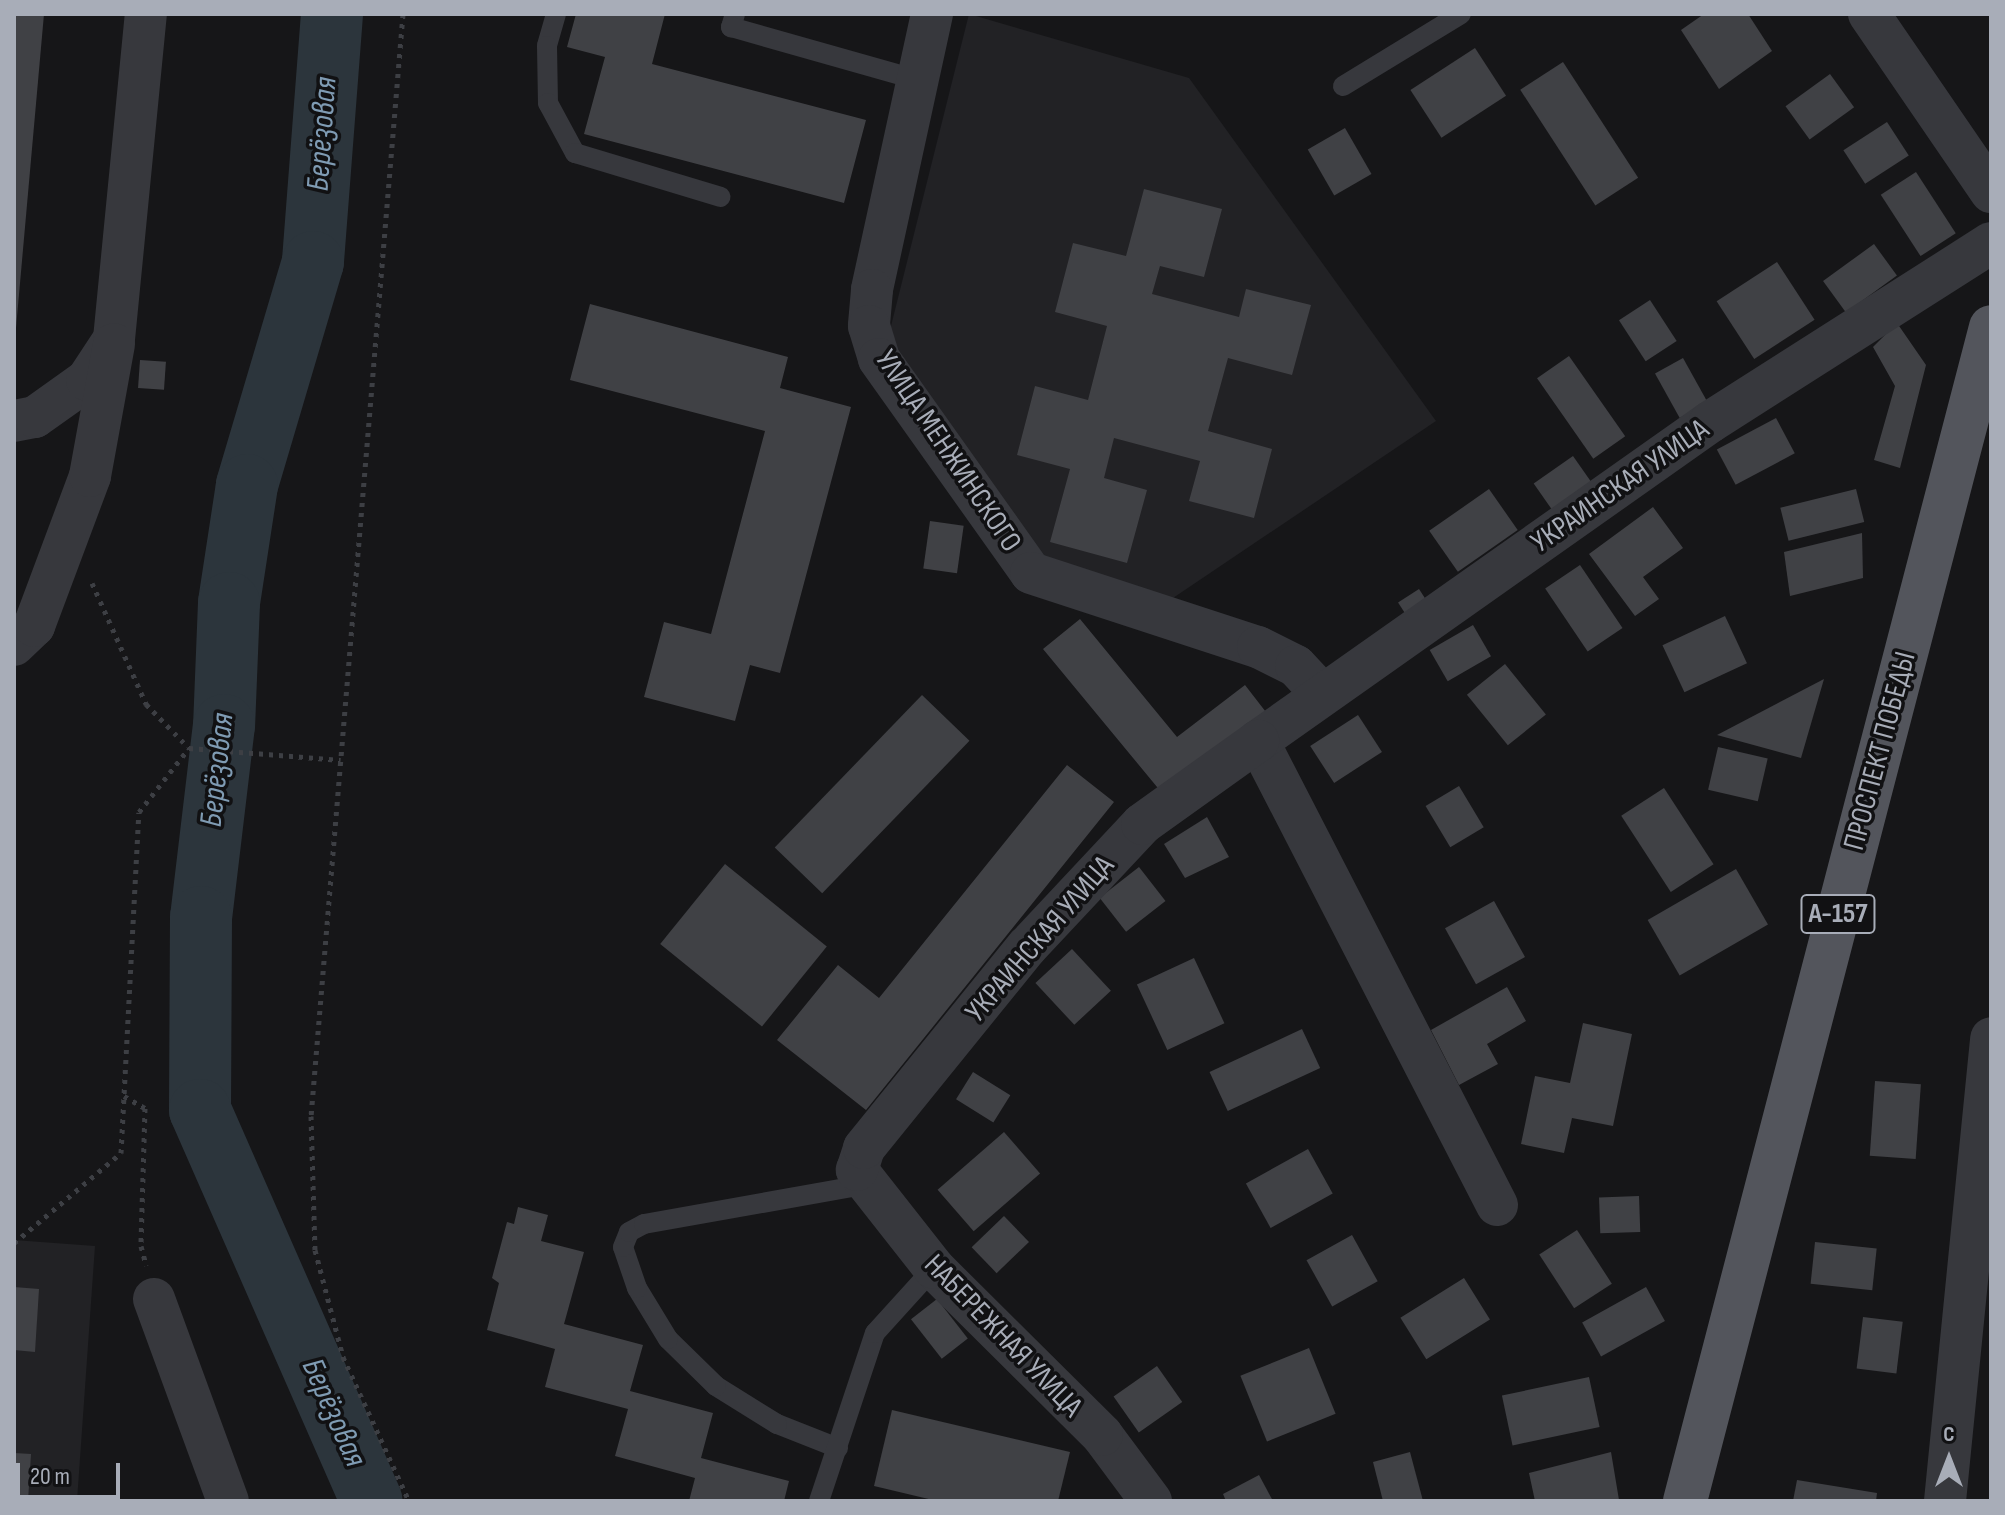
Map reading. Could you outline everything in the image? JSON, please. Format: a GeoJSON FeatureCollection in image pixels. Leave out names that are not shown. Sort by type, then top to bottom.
{"type":"FeatureCollection","features":[{"type":"Feature","properties":{"kind":"main road","name":"ПРОСПЕКТ ПОБЕДЫ"},"geometry":{"type":"LineString","coordinates":[[1685,1501],[1991,327]]}},
{"type":"Feature","properties":{"kind":"street"},"geometry":{"type":"LineString","coordinates":[[14,645],[34,626],[90,476],[114,339],[146,14]]}},
{"type":"Feature","properties":{"kind":"street","name":"УЛИЦА МЕНЖИНСКОГО"},"geometry":{"type":"LineString","coordinates":[[932,14],[872,290],[869,326],[879,359],[1031,573],[1258,647],[1296,666],[1322,694]]}},
{"type":"Feature","properties":{"kind":"street"},"geometry":{"type":"LineString","coordinates":[[1869,14],[1991,192]]}},
{"type":"Feature","properties":{"kind":"street","name":"УКРАИНСКАЯ УЛИЦА"},"geometry":{"type":"LineString","coordinates":[[860,1177],[864,1148],[1048,925],[1142,824],[1710,422],[1991,243]]}},
{"type":"Feature","properties":{"kind":"street"},"geometry":{"type":"LineString","coordinates":[[14,421],[35,417],[87,380],[114,339]]}},
{"type":"Feature","properties":{"kind":"street"},"geometry":{"type":"LineString","coordinates":[[1258,741],[1497,1205]]}},
{"type":"Feature","properties":{"kind":"street"},"geometry":{"type":"LineString","coordinates":[[1945,1501],[1991,1038]]}},
{"type":"Feature","properties":{"kind":"street","name":"НАБЕРЕЖНАЯ УЛИЦА"},"geometry":{"type":"LineString","coordinates":[[860,1177],[934,1268],[1102,1435],[1151,1501]]}},
{"type":"Feature","properties":{"kind":"street"},"geometry":{"type":"LineString","coordinates":[[154,1299],[228,1501]]}},
{"type":"Feature","properties":{"kind":"lane"},"geometry":{"type":"LineString","coordinates":[[556,14],[547,46],[548,103],[575,153],[721,197]]}},
{"type":"Feature","properties":{"kind":"lane"},"geometry":{"type":"LineString","coordinates":[[735,14],[731,27],[918,80]]}},
{"type":"Feature","properties":{"kind":"lane"},"geometry":{"type":"LineString","coordinates":[[1343,86],[1461,14]]}},
{"type":"Feature","properties":{"kind":"lane"},"geometry":{"type":"LineString","coordinates":[[838,1448],[777,1424],[716,1386],[668,1339],[637,1288],[623,1247],[629,1232],[644,1224],[860,1177]]}},
{"type":"Feature","properties":{"kind":"lane"},"geometry":{"type":"LineString","coordinates":[[819,1501],[875,1333],[934,1268]]}},
{"type":"Feature","properties":{"kind":"path"},"geometry":{"type":"LineString","coordinates":[[403,14],[311,1116],[315,1250],[343,1357],[409,1501]]}},
{"type":"Feature","properties":{"kind":"path"},"geometry":{"type":"LineString","coordinates":[[70,531],[146,704],[189,748],[339,760]]}},
{"type":"Feature","properties":{"kind":"path"},"geometry":{"type":"LineString","coordinates":[[14,1243],[121,1153],[139,812],[189,748]]}},
{"type":"Feature","properties":{"kind":"path"},"geometry":{"type":"LineString","coordinates":[[124,1096],[145,1108],[141,1246],[154,1299]]}},
{"type":"Feature","properties":{"kind":"shaded area"},"geometry":{"type":"Polygon","coordinates":[[[969,14],[1189,78],[1436,421],[1173,598],[1042,564],[888,338],[969,14]]]}},
{"type":"Feature","properties":{"kind":"shaded area"},"geometry":{"type":"Polygon","coordinates":[[[14,1240],[95,1246],[77,1501],[14,1501],[14,1240]]]}},
{"type":"Feature","properties":{"kind":"building"},"geometry":{"type":"Polygon","coordinates":[[[14,14],[44,14],[16,328],[14,328],[14,14]]]}},
{"type":"Feature","properties":{"kind":"building"},"geometry":{"type":"Polygon","coordinates":[[[576,14],[665,14],[652,64],[866,120],[844,203],[584,134],[605,57],[567,47],[576,14]]]}},
{"type":"Feature","properties":{"kind":"building"},"geometry":{"type":"Polygon","coordinates":[[[1704,14],[1748,14],[1772,51],[1719,89],[1681,30],[1704,14]]]}},
{"type":"Feature","properties":{"kind":"building"},"geometry":{"type":"Polygon","coordinates":[[[1475,48],[1506,96],[1441,138],[1410,90],[1475,48]]]}},
{"type":"Feature","properties":{"kind":"building"},"geometry":{"type":"Polygon","coordinates":[[[1563,62],[1638,178],[1595,206],[1520,90],[1563,62]]]}},
{"type":"Feature","properties":{"kind":"building"},"geometry":{"type":"Polygon","coordinates":[[[1830,74],[1854,107],[1810,139],[1786,106],[1830,74]]]}},
{"type":"Feature","properties":{"kind":"building"},"geometry":{"type":"Polygon","coordinates":[[[1887,122],[1909,156],[1865,184],[1843,150],[1887,122]]]}},
{"type":"Feature","properties":{"kind":"building"},"geometry":{"type":"Polygon","coordinates":[[[1345,128],[1372,174],[1334,195],[1308,150],[1345,128]]]}},
{"type":"Feature","properties":{"kind":"building"},"geometry":{"type":"Polygon","coordinates":[[[1916,172],[1956,233],[1921,256],[1881,195],[1916,172]]]}},
{"type":"Feature","properties":{"kind":"building"},"geometry":{"type":"Polygon","coordinates":[[[1144,189],[1222,209],[1204,277],[1160,266],[1152,294],[1239,317],[1246,289],[1311,305],[1292,375],[1228,358],[1208,431],[1272,449],[1254,518],[1189,501],[1200,461],[1114,438],[1104,478],[1147,490],[1127,563],[1050,542],[1070,469],[1017,455],[1035,386],[1088,400],[1107,326],[1055,312],[1073,243],[1126,256],[1144,189]]]}},
{"type":"Feature","properties":{"kind":"building"},"geometry":{"type":"Polygon","coordinates":[[[1874,244],[1897,276],[1846,313],[1823,281],[1874,244]]]}},
{"type":"Feature","properties":{"kind":"building"},"geometry":{"type":"Polygon","coordinates":[[[1777,262],[1815,320],[1754,359],[1717,301],[1777,262]]]}},
{"type":"Feature","properties":{"kind":"building"},"geometry":{"type":"Polygon","coordinates":[[[1650,300],[1677,341],[1646,361],[1619,320],[1650,300]]]}},
{"type":"Feature","properties":{"kind":"building"},"geometry":{"type":"Polygon","coordinates":[[[590,304],[788,357],[780,388],[851,407],[780,673],[750,665],[735,721],[644,697],[664,622],[711,634],[765,431],[570,380],[590,304]]]}},
{"type":"Feature","properties":{"kind":"building"},"geometry":{"type":"Polygon","coordinates":[[[1897,323],[1926,365],[1900,468],[1874,460],[1895,386],[1873,347],[1897,323]]]}},
{"type":"Feature","properties":{"kind":"building"},"geometry":{"type":"Polygon","coordinates":[[[1569,356],[1625,436],[1593,459],[1537,378],[1569,356]]]}},
{"type":"Feature","properties":{"kind":"building"},"geometry":{"type":"Polygon","coordinates":[[[1683,358],[1708,403],[1680,418],[1655,374],[1683,358]]]}},
{"type":"Feature","properties":{"kind":"building"},"geometry":{"type":"Polygon","coordinates":[[[140,360],[166,362],[164,390],[138,388],[140,360]]]}},
{"type":"Feature","properties":{"kind":"building"},"geometry":{"type":"Polygon","coordinates":[[[1776,418],[1795,453],[1736,485],[1717,449],[1776,418]]]}},
{"type":"Feature","properties":{"kind":"building"},"geometry":{"type":"Polygon","coordinates":[[[1573,456],[1592,483],[1553,511],[1534,484],[1573,456]]]}},
{"type":"Feature","properties":{"kind":"building"},"geometry":{"type":"Polygon","coordinates":[[[1489,489],[1518,530],[1458,572],[1429,531],[1489,489]]]}},
{"type":"Feature","properties":{"kind":"building"},"geometry":{"type":"Polygon","coordinates":[[[1856,489],[1864,522],[1789,541],[1780,508],[1856,489]]]}},
{"type":"Feature","properties":{"kind":"building"},"geometry":{"type":"Polygon","coordinates":[[[1653,507],[1683,548],[1643,577],[1659,599],[1635,616],[1589,554],[1653,507]]]}},
{"type":"Feature","properties":{"kind":"building"},"geometry":{"type":"Polygon","coordinates":[[[930,521],[964,526],[957,573],[923,569],[930,521]]]}},
{"type":"Feature","properties":{"kind":"building"},"geometry":{"type":"Polygon","coordinates":[[[1862,533],[1863,578],[1790,596],[1784,552],[1862,533]]]}},
{"type":"Feature","properties":{"kind":"building"},"geometry":{"type":"Polygon","coordinates":[[[1580,565],[1622,628],[1588,651],[1545,588],[1580,565]]]}},
{"type":"Feature","properties":{"kind":"building"},"geometry":{"type":"Polygon","coordinates":[[[1419,589],[1428,603],[1407,617],[1398,603],[1419,589]]]}},
{"type":"Feature","properties":{"kind":"building"},"geometry":{"type":"Polygon","coordinates":[[[1725,616],[1747,663],[1684,692],[1662,645],[1725,616]]]}},
{"type":"Feature","properties":{"kind":"building"},"geometry":{"type":"Polygon","coordinates":[[[1080,619],[1177,737],[1245,685],[1269,716],[1162,793],[1043,649],[1080,619]]]}},
{"type":"Feature","properties":{"kind":"building"},"geometry":{"type":"Polygon","coordinates":[[[1473,625],[1491,656],[1448,681],[1430,650],[1473,625]]]}},
{"type":"Feature","properties":{"kind":"building"},"geometry":{"type":"Polygon","coordinates":[[[1505,664],[1546,715],[1508,745],[1467,695],[1505,664]]]}},
{"type":"Feature","properties":{"kind":"building"},"geometry":{"type":"Polygon","coordinates":[[[1824,679],[1801,758],[1717,735],[1824,679]]]}},
{"type":"Feature","properties":{"kind":"building"},"geometry":{"type":"Polygon","coordinates":[[[922,695],[969,741],[822,893],[775,848],[922,695]]]}},
{"type":"Feature","properties":{"kind":"building"},"geometry":{"type":"Polygon","coordinates":[[[1358,715],[1382,752],[1334,783],[1310,746],[1358,715]]]}},
{"type":"Feature","properties":{"kind":"building"},"geometry":{"type":"Polygon","coordinates":[[[1718,747],[1768,758],[1758,801],[1708,790],[1718,747]]]}},
{"type":"Feature","properties":{"kind":"building"},"geometry":{"type":"Polygon","coordinates":[[[1067,765],[1114,802],[866,1110],[777,1040],[838,965],[879,998],[1067,765]]]}},
{"type":"Feature","properties":{"kind":"building"},"geometry":{"type":"Polygon","coordinates":[[[1459,786],[1484,827],[1450,847],[1426,806],[1459,786]]]}},
{"type":"Feature","properties":{"kind":"building"},"geometry":{"type":"Polygon","coordinates":[[[1664,788],[1714,864],[1671,892],[1621,816],[1664,788]]]}},
{"type":"Feature","properties":{"kind":"building"},"geometry":{"type":"Polygon","coordinates":[[[1207,817],[1229,857],[1185,878],[1164,844],[1207,817]]]}},
{"type":"Feature","properties":{"kind":"building"},"geometry":{"type":"Polygon","coordinates":[[[725,864],[827,946],[762,1026],[660,944],[725,864]]]}},
{"type":"Feature","properties":{"kind":"building"},"geometry":{"type":"Polygon","coordinates":[[[1139,867],[1165,901],[1126,932],[1100,898],[1139,867]]]}},
{"type":"Feature","properties":{"kind":"building"},"geometry":{"type":"Polygon","coordinates":[[[1736,869],[1768,924],[1680,975],[1648,920],[1736,869]]]}},
{"type":"Feature","properties":{"kind":"building"},"geometry":{"type":"Polygon","coordinates":[[[1494,901],[1525,957],[1476,984],[1445,928],[1494,901]]]}},
{"type":"Feature","properties":{"kind":"building"},"geometry":{"type":"Polygon","coordinates":[[[1072,949],[1111,991],[1074,1025],[1035,983],[1072,949]]]}},
{"type":"Feature","properties":{"kind":"building"},"geometry":{"type":"Polygon","coordinates":[[[1194,958],[1224,1023],[1167,1050],[1137,985],[1194,958]]]}},
{"type":"Feature","properties":{"kind":"building"},"geometry":{"type":"Polygon","coordinates":[[[1507,987],[1526,1021],[1487,1044],[1498,1064],[1459,1085],[1431,1030],[1507,987]]]}},
{"type":"Feature","properties":{"kind":"building"},"geometry":{"type":"Polygon","coordinates":[[[1583,1023],[1632,1034],[1613,1126],[1572,1118],[1564,1153],[1521,1144],[1535,1076],[1570,1083],[1583,1023]]]}},
{"type":"Feature","properties":{"kind":"building"},"geometry":{"type":"Polygon","coordinates":[[[1302,1029],[1320,1068],[1228,1111],[1210,1072],[1302,1029]]]}},
{"type":"Feature","properties":{"kind":"building"},"geometry":{"type":"Polygon","coordinates":[[[973,1072],[1010,1095],[993,1122],[956,1099],[973,1072]]]}},
{"type":"Feature","properties":{"kind":"building"},"geometry":{"type":"Polygon","coordinates":[[[1875,1081],[1921,1084],[1916,1159],[1870,1156],[1875,1081]]]}},
{"type":"Feature","properties":{"kind":"building"},"geometry":{"type":"Polygon","coordinates":[[[1004,1132],[1040,1174],[974,1231],[938,1190],[1004,1132]]]}},
{"type":"Feature","properties":{"kind":"building"},"geometry":{"type":"Polygon","coordinates":[[[1308,1149],[1333,1194],[1271,1228],[1246,1183],[1308,1149]]]}},
{"type":"Feature","properties":{"kind":"building"},"geometry":{"type":"Polygon","coordinates":[[[1639,1196],[1640,1232],[1600,1233],[1599,1197],[1639,1196]]]}},
{"type":"Feature","properties":{"kind":"building"},"geometry":{"type":"Polygon","coordinates":[[[518,1207],[548,1215],[541,1241],[584,1252],[564,1324],[643,1345],[630,1391],[713,1413],[701,1458],[789,1481],[784,1501],[689,1501],[695,1478],[615,1456],[628,1409],[545,1387],[555,1349],[487,1330],[499,1283],[492,1278],[507,1222],[514,1224],[518,1207]]]}},
{"type":"Feature","properties":{"kind":"building"},"geometry":{"type":"Polygon","coordinates":[[[1004,1216],[1029,1242],[997,1273],[972,1247],[1004,1216]]]}},
{"type":"Feature","properties":{"kind":"building"},"geometry":{"type":"Polygon","coordinates":[[[1577,1230],[1612,1284],[1574,1308],[1539,1255],[1577,1230]]]}},
{"type":"Feature","properties":{"kind":"building"},"geometry":{"type":"Polygon","coordinates":[[[1352,1235],[1378,1281],[1332,1307],[1307,1260],[1352,1235]]]}},
{"type":"Feature","properties":{"kind":"building"},"geometry":{"type":"Polygon","coordinates":[[[1815,1242],[1877,1248],[1872,1290],[1811,1284],[1815,1242]]]}},
{"type":"Feature","properties":{"kind":"building"},"geometry":{"type":"Polygon","coordinates":[[[1464,1278],[1490,1320],[1426,1359],[1400,1318],[1464,1278]]]}},
{"type":"Feature","properties":{"kind":"building"},"geometry":{"type":"Polygon","coordinates":[[[14,1287],[39,1289],[35,1352],[14,1350],[14,1287]]]}},
{"type":"Feature","properties":{"kind":"building"},"geometry":{"type":"Polygon","coordinates":[[[1646,1287],[1665,1321],[1601,1357],[1582,1322],[1646,1287]]]}},
{"type":"Feature","properties":{"kind":"building"},"geometry":{"type":"Polygon","coordinates":[[[937,1299],[968,1338],[942,1359],[911,1319],[937,1299]]]}},
{"type":"Feature","properties":{"kind":"building"},"geometry":{"type":"Polygon","coordinates":[[[1863,1317],[1903,1322],[1896,1373],[1857,1369],[1863,1317]]]}},
{"type":"Feature","properties":{"kind":"building"},"geometry":{"type":"Polygon","coordinates":[[[1309,1348],[1336,1414],[1267,1442],[1240,1376],[1309,1348]]]}},
{"type":"Feature","properties":{"kind":"building"},"geometry":{"type":"Polygon","coordinates":[[[1157,1366],[1182,1402],[1139,1432],[1114,1396],[1157,1366]]]}},
{"type":"Feature","properties":{"kind":"building"},"geometry":{"type":"Polygon","coordinates":[[[1589,1377],[1600,1427],[1513,1445],[1502,1396],[1589,1377]]]}},
{"type":"Feature","properties":{"kind":"building"},"geometry":{"type":"Polygon","coordinates":[[[892,1410],[1070,1452],[1058,1501],[937,1501],[874,1486],[892,1410]]]}},
{"type":"Feature","properties":{"kind":"building"},"geometry":{"type":"Polygon","coordinates":[[[1410,1452],[1423,1501],[1383,1501],[1373,1462],[1410,1452]]]}},
{"type":"Feature","properties":{"kind":"building"},"geometry":{"type":"Polygon","coordinates":[[[1611,1452],[1619,1500],[1535,1501],[1529,1473],[1611,1452]]]}},
{"type":"Feature","properties":{"kind":"building"},"geometry":{"type":"Polygon","coordinates":[[[14,1453],[31,1454],[28,1501],[14,1501],[14,1453]]]}},
{"type":"Feature","properties":{"kind":"building"},"geometry":{"type":"Polygon","coordinates":[[[1259,1475],[1273,1501],[1226,1501],[1223,1494],[1259,1475]]]}},
{"type":"Feature","properties":{"kind":"building"},"geometry":{"type":"Polygon","coordinates":[[[1797,1480],[1877,1493],[1876,1501],[1793,1501],[1797,1480]]]}},
{"type":"Feature","properties":{"kind":"waterway","name":"Берёзовая"},"geometry":{"type":"LineString","coordinates":[[332,14],[313,262],[247,485],[229,603],[224,725],[201,917],[200,1110],[372,1501]]}}]}
